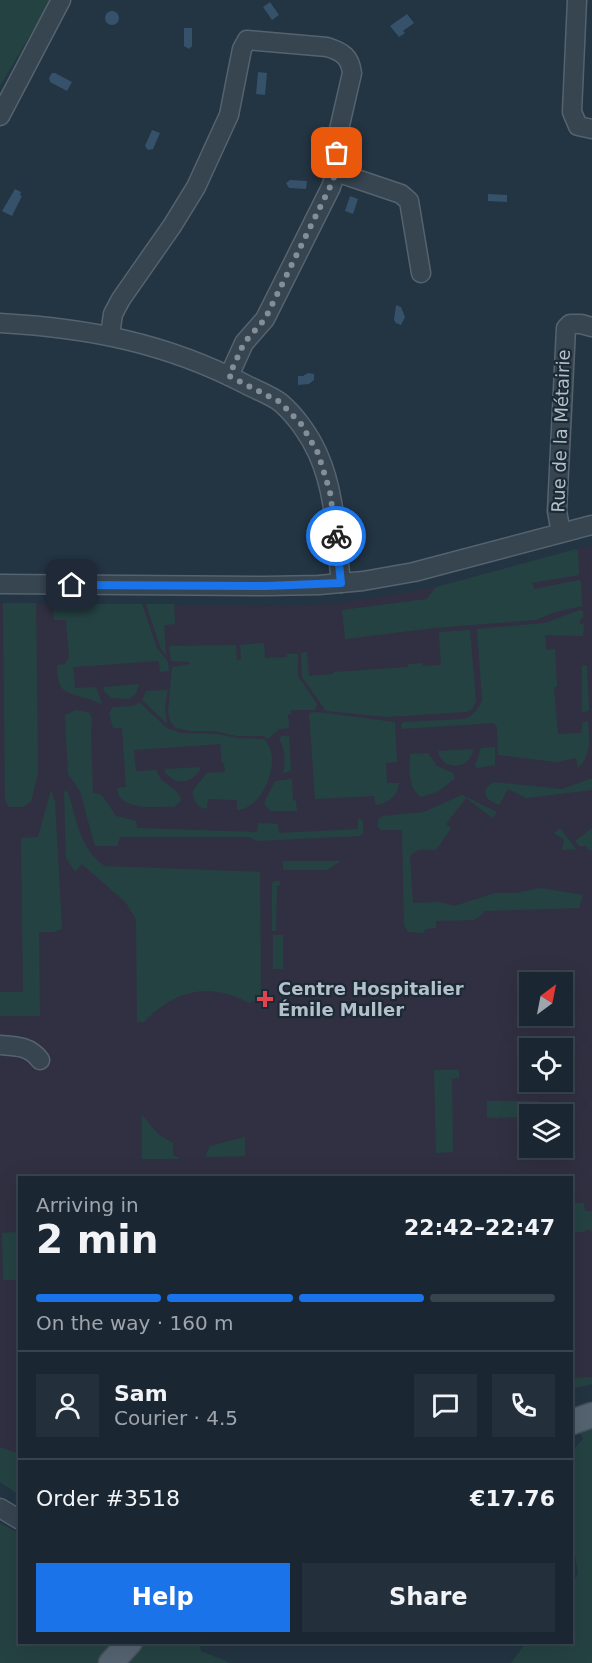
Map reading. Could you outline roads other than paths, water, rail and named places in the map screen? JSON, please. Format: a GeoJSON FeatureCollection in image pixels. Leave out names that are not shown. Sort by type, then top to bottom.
{"type":"FeatureCollection","features":[{"type":"Feature","properties":{"kind":"main road"},"geometry":{"type":"LineString","coordinates":[[573,1406],[592,1401]]}},
{"type":"Feature","properties":{"kind":"main road"},"geometry":{"type":"LineString","coordinates":[[573,1422],[592,1415]]}},
{"type":"Feature","properties":{"kind":"street"},"geometry":{"type":"LineString","coordinates":[[0,116],[62,0]]}},
{"type":"Feature","properties":{"kind":"street"},"geometry":{"type":"LineString","coordinates":[[577,0],[572,102],[574,120],[585,127]]}},
{"type":"Feature","properties":{"kind":"street"},"geometry":{"type":"LineString","coordinates":[[110,335],[115,309],[196,187],[229,115],[242,49],[247,40],[327,47],[346,55],[351,64],[352,73],[338,134],[336,172],[265,319],[244,343],[229,376]]}},
{"type":"Feature","properties":{"kind":"street"},"geometry":{"type":"LineString","coordinates":[[336,172],[401,194],[409,201],[422,273]]}},
{"type":"Feature","properties":{"kind":"street"},"geometry":{"type":"LineString","coordinates":[[0,323],[52,326],[110,335],[163,350],[229,376],[280,402],[301,424],[318,453],[330,492],[341,583]]}},
{"type":"Feature","properties":{"kind":"street","name":"Rue de la Métairie"},"geometry":{"type":"LineString","coordinates":[[561,533],[556,512],[566,328],[570,324],[592,327]]}},
{"type":"Feature","properties":{"kind":"street"},"geometry":{"type":"LineString","coordinates":[[0,584],[266,586],[341,583],[414,572],[592,525]]}},
{"type":"Feature","properties":{"kind":"street"},"geometry":{"type":"LineString","coordinates":[[0,1045],[29,1049],[40,1060]]}},
{"type":"Feature","properties":{"kind":"street"},"geometry":{"type":"LineString","coordinates":[[0,1508],[18,1519]]}},
{"type":"Feature","properties":{"kind":"place","name":"Centre Hospitalier Émile Muller"},"geometry":{"type":"Point","coordinates":[265,999]}}]}
